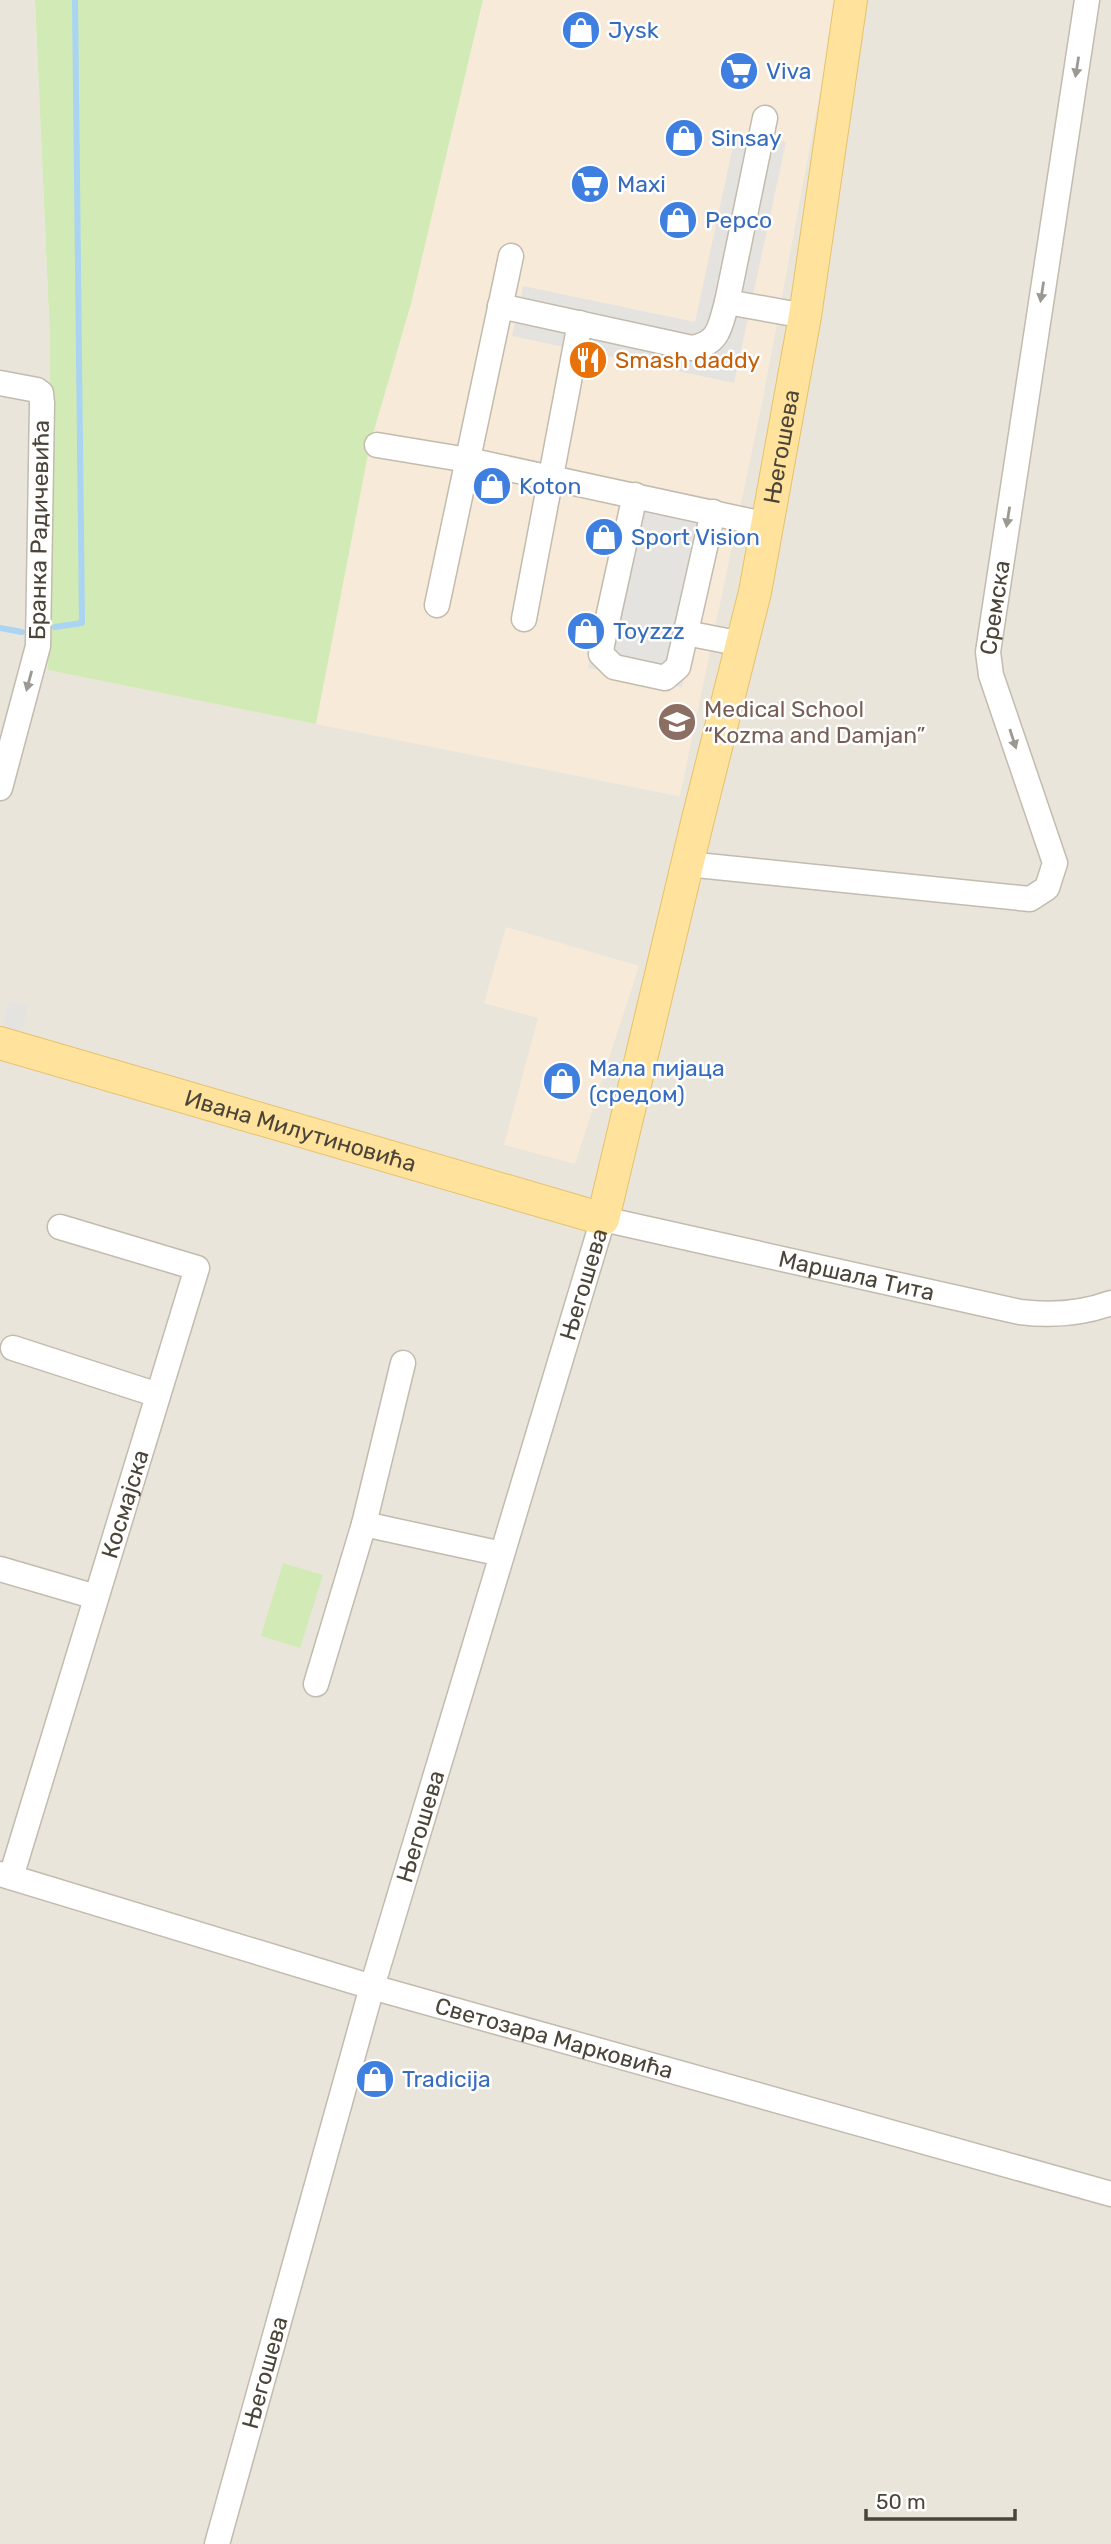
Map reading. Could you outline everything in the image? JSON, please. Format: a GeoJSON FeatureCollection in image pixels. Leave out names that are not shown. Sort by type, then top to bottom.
{"type":"FeatureCollection","features":[{"type":"Feature","properties":{"kind":"main road","name":"Његошева"},"geometry":{"type":"LineString","coordinates":[[603,1219],[742,644],[768,524],[806,316],[851,0]]}},
{"type":"Feature","properties":{"kind":"main road","name":"Ивана Милутиновића"},"geometry":{"type":"LineString","coordinates":[[0,1043],[603,1219]]}},
{"type":"Feature","properties":{"kind":"street","name":"Сремска"},"geometry":{"type":"LineString","coordinates":[[687,864],[1030,898],[1047,888],[1055,863],[991,675],[988,652],[1087,0]]}},
{"type":"Feature","properties":{"kind":"street"},"geometry":{"type":"LineString","coordinates":[[500,306],[692,348],[703,346],[718,332],[727,302],[765,118]]}},
{"type":"Feature","properties":{"kind":"street"},"geometry":{"type":"LineString","coordinates":[[437,605],[511,256]]}},
{"type":"Feature","properties":{"kind":"street"},"geometry":{"type":"LineString","coordinates":[[727,302],[806,316]]}},
{"type":"Feature","properties":{"kind":"street"},"geometry":{"type":"LineString","coordinates":[[524,619],[580,323]]}},
{"type":"Feature","properties":{"kind":"street","name":"Бранка Радичевића"},"geometry":{"type":"LineString","coordinates":[[0,383],[41,393],[38,646],[0,788]]}},
{"type":"Feature","properties":{"kind":"street"},"geometry":{"type":"LineString","coordinates":[[377,445],[468,460],[768,524]]}},
{"type":"Feature","properties":{"kind":"street"},"geometry":{"type":"LineString","coordinates":[[635,495],[601,654],[614,667],[665,678],[678,667],[713,512]]}},
{"type":"Feature","properties":{"kind":"street"},"geometry":{"type":"LineString","coordinates":[[686,633],[742,644]]}},
{"type":"Feature","properties":{"kind":"street","name":"Маршала Тита"},"geometry":{"type":"LineString","coordinates":[[603,1219],[1020,1312],[1059,1314],[1111,1303]]}},
{"type":"Feature","properties":{"kind":"street","name":"Његошева"},"geometry":{"type":"LineString","coordinates":[[217,2544],[372,1987],[603,1219]]}},
{"type":"Feature","properties":{"kind":"street","name":"Космајска"},"geometry":{"type":"LineString","coordinates":[[5,1875],[96,1597],[197,1268],[60,1227]]}},
{"type":"Feature","properties":{"kind":"street"},"geometry":{"type":"LineString","coordinates":[[13,1348],[158,1395]]}},
{"type":"Feature","properties":{"kind":"street"},"geometry":{"type":"LineString","coordinates":[[316,1684],[364,1524],[403,1363]]}},
{"type":"Feature","properties":{"kind":"street"},"geometry":{"type":"LineString","coordinates":[[364,1524],[502,1554]]}},
{"type":"Feature","properties":{"kind":"street"},"geometry":{"type":"LineString","coordinates":[[0,1569],[96,1597]]}},
{"type":"Feature","properties":{"kind":"street","name":"Светозара Марковића"},"geometry":{"type":"LineString","coordinates":[[5,1875],[372,1987],[1111,2194]]}},
{"type":"Feature","properties":{"kind":"shaded area"},"geometry":{"type":"Polygon","coordinates":[[[0,0],[35,0],[50,340],[48,670],[679,796],[762,402],[837,0],[1111,0],[1111,2544],[0,2544],[0,0]]]}},
{"type":"Feature","properties":{"kind":"shaded area"},"geometry":{"type":"Polygon","coordinates":[[[483,0],[837,0],[762,402],[680,796],[316,724],[370,443],[411,304],[483,0]]]}},
{"type":"Feature","properties":{"kind":"shaded area"},"geometry":{"type":"Polygon","coordinates":[[[736,132],[786,142],[734,383],[512,336],[523,286],[695,322],[736,132]]]}},
{"type":"Feature","properties":{"kind":"shaded area"},"geometry":{"type":"Polygon","coordinates":[[[627,481],[720,500],[682,687],[588,668],[627,481]]]}},
{"type":"Feature","properties":{"kind":"shaded area","name":"Мала пијаца (средом)"},"geometry":{"type":"Polygon","coordinates":[[[506,927],[639,966],[575,1164],[504,1145],[538,1018],[484,1003],[506,927]]]}},
{"type":"Feature","properties":{"kind":"shaded area"},"geometry":{"type":"Polygon","coordinates":[[[8,1001],[28,1006],[22,1032],[2,1028],[8,1001]]]}},
{"type":"Feature","properties":{"kind":"green space"},"geometry":{"type":"Polygon","coordinates":[[[35,0],[483,0],[411,304],[370,444],[316,724],[48,670],[50,340],[35,0]]]}},
{"type":"Feature","properties":{"kind":"green space"},"geometry":{"type":"Polygon","coordinates":[[[283,1563],[323,1575],[300,1648],[261,1636],[283,1563]]]}},
{"type":"Feature","properties":{"kind":"waterway"},"geometry":{"type":"LineString","coordinates":[[55,627],[82,623],[75,0]]}},
{"type":"Feature","properties":{"kind":"waterway"},"geometry":{"type":"LineString","coordinates":[[0,628],[22,632]]}},
{"type":"Feature","properties":{"kind":"place","name":"Jysk"},"geometry":{"type":"Point","coordinates":[581,30]}},
{"type":"Feature","properties":{"kind":"place","name":"Viva"},"geometry":{"type":"Point","coordinates":[739,71]}},
{"type":"Feature","properties":{"kind":"place","name":"Sinsay"},"geometry":{"type":"Point","coordinates":[684,138]}},
{"type":"Feature","properties":{"kind":"place","name":"Maxi"},"geometry":{"type":"Point","coordinates":[590,184]}},
{"type":"Feature","properties":{"kind":"place","name":"Pepco"},"geometry":{"type":"Point","coordinates":[678,220]}},
{"type":"Feature","properties":{"kind":"place","name":"Smash daddy"},"geometry":{"type":"Point","coordinates":[588,360]}},
{"type":"Feature","properties":{"kind":"place","name":"Koton"},"geometry":{"type":"Point","coordinates":[492,486]}},
{"type":"Feature","properties":{"kind":"place","name":"Sport Vision"},"geometry":{"type":"Point","coordinates":[604,537]}},
{"type":"Feature","properties":{"kind":"place","name":"Toyzzz"},"geometry":{"type":"Point","coordinates":[586,631]}},
{"type":"Feature","properties":{"kind":"place","name":"Medical School “Kozma and Damjan”"},"geometry":{"type":"Point","coordinates":[677,722]}},
{"type":"Feature","properties":{"kind":"place","name":"Мала пијаца (средом)"},"geometry":{"type":"Point","coordinates":[562,1081]}},
{"type":"Feature","properties":{"kind":"place","name":"Tradicija"},"geometry":{"type":"Point","coordinates":[375,2079]}}]}
